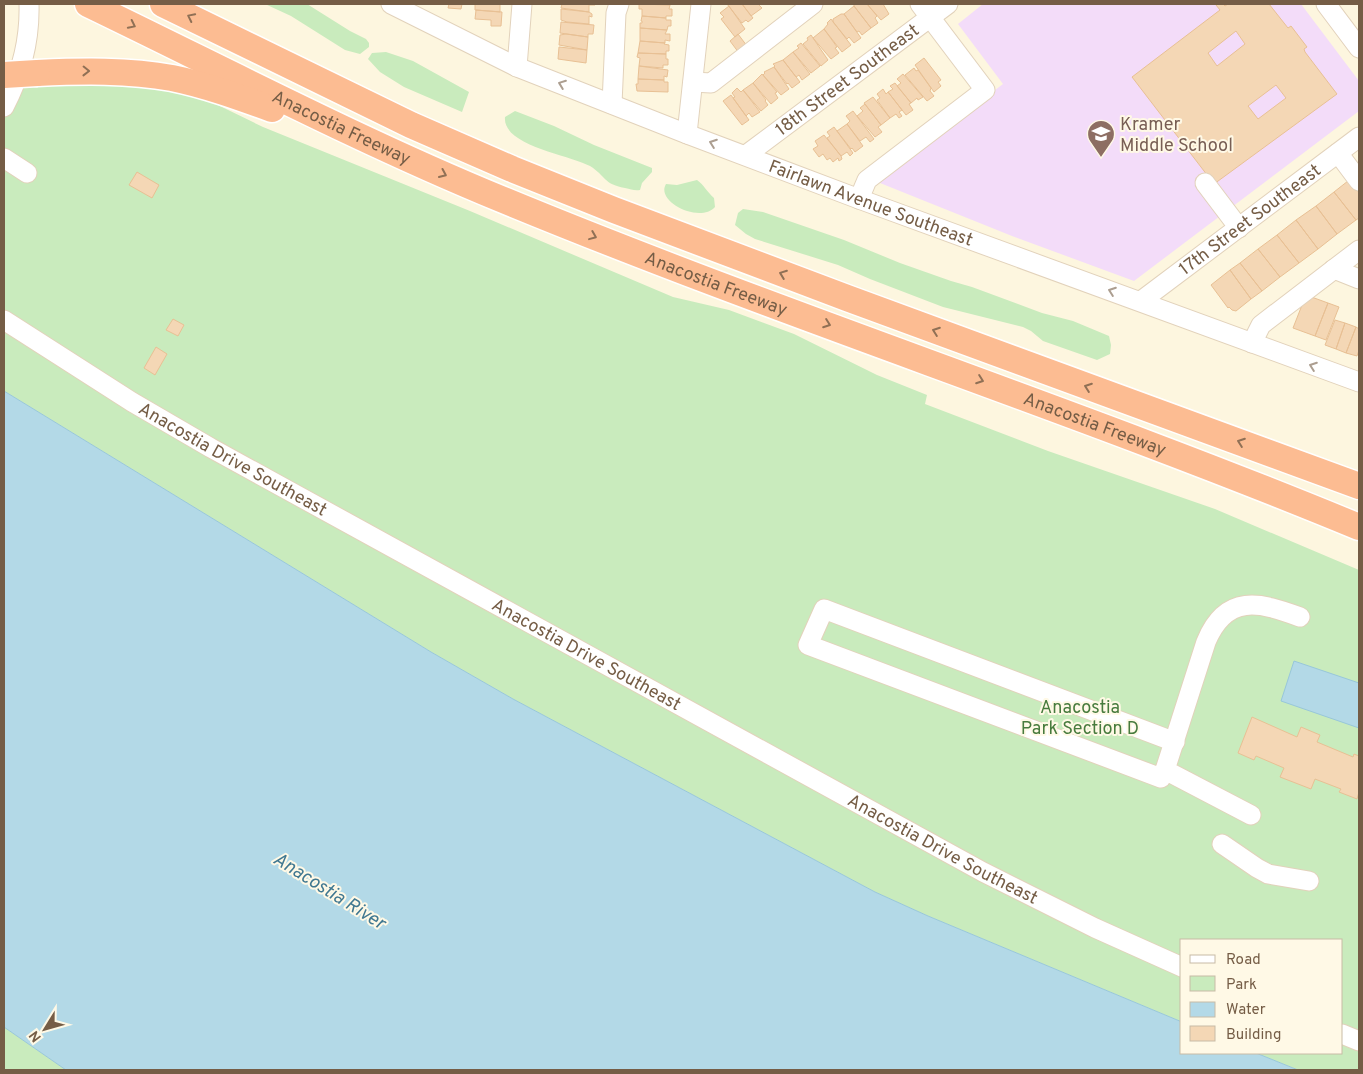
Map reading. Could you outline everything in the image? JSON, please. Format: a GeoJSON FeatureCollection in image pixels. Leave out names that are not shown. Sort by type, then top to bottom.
{"type":"FeatureCollection","features":[{"type":"Feature","properties":{"kind":"highway","name":"Anacostia Freeway"},"geometry":{"type":"LineString","coordinates":[[88,4],[398,154],[499,198],[636,253],[1148,443],[1359,527]]}},
{"type":"Feature","properties":{"kind":"highway","name":"Anacostia Freeway"},"geometry":{"type":"LineString","coordinates":[[163,4],[360,101],[461,147],[614,210],[890,314],[1359,486]]}},
{"type":"Feature","properties":{"kind":"highway"},"geometry":{"type":"LineString","coordinates":[[202,4],[360,101]]}},
{"type":"Feature","properties":{"kind":"highway"},"geometry":{"type":"LineString","coordinates":[[4,75],[91,71],[174,79],[238,97],[398,154]]}},
{"type":"Feature","properties":{"kind":"highway"},"geometry":{"type":"LineString","coordinates":[[1148,443],[1359,544]]}},
{"type":"Feature","properties":{"kind":"highway"},"geometry":{"type":"LineString","coordinates":[[1287,459],[1359,491]]}},
{"type":"Feature","properties":{"kind":"street"},"geometry":{"type":"LineString","coordinates":[[4,107],[20,72],[30,24],[29,4]]}},
{"type":"Feature","properties":{"kind":"street","name":"Fairlawn Avenue Southeast"},"geometry":{"type":"LineString","coordinates":[[390,4],[517,67],[687,134],[746,155],[859,200],[1141,301],[1359,382]]}},
{"type":"Feature","properties":{"kind":"street"},"geometry":{"type":"LineString","coordinates":[[517,67],[522,4]]}},
{"type":"Feature","properties":{"kind":"street"},"geometry":{"type":"LineString","coordinates":[[612,104],[616,14],[619,4]]}},
{"type":"Feature","properties":{"kind":"street"},"geometry":{"type":"LineString","coordinates":[[687,134],[701,4]]}},
{"type":"Feature","properties":{"kind":"street"},"geometry":{"type":"LineString","coordinates":[[693,82],[711,83],[813,4]]}},
{"type":"Feature","properties":{"kind":"street","name":"18th Street Southeast"},"geometry":{"type":"LineString","coordinates":[[746,155],[925,10],[948,4]]}},
{"type":"Feature","properties":{"kind":"street"},"geometry":{"type":"LineString","coordinates":[[1326,4],[1357,38]]}},
{"type":"Feature","properties":{"kind":"street"},"geometry":{"type":"LineString","coordinates":[[859,200],[867,180],[984,90],[925,10]]}},
{"type":"Feature","properties":{"kind":"street","name":"17th Street Southeast"},"geometry":{"type":"LineString","coordinates":[[1141,301],[1359,137]]}},
{"type":"Feature","properties":{"kind":"street"},"geometry":{"type":"LineString","coordinates":[[1338,153],[1359,181]]}},
{"type":"Feature","properties":{"kind":"street"},"geometry":{"type":"LineString","coordinates":[[4,158],[27,173]]}},
{"type":"Feature","properties":{"kind":"street"},"geometry":{"type":"LineString","coordinates":[[1205,183],[1239,228]]}},
{"type":"Feature","properties":{"kind":"street"},"geometry":{"type":"LineString","coordinates":[[1252,343],[1261,325],[1359,250]]}},
{"type":"Feature","properties":{"kind":"street"},"geometry":{"type":"LineString","coordinates":[[1334,269],[1359,279]]}},
{"type":"Feature","properties":{"kind":"street","name":"Anacostia Drive Southeast"},"geometry":{"type":"LineString","coordinates":[[4,320],[132,402],[295,495],[983,872],[1087,924],[1180,966]]}},
{"type":"Feature","properties":{"kind":"street"},"geometry":{"type":"LineString","coordinates":[[1175,742],[824,609],[808,645],[1161,778],[1175,742],[1206,642],[1216,623],[1233,610],[1254,604],[1276,608],[1300,617]]}},
{"type":"Feature","properties":{"kind":"street"},"geometry":{"type":"LineString","coordinates":[[1165,770],[1251,815]]}},
{"type":"Feature","properties":{"kind":"street"},"geometry":{"type":"LineString","coordinates":[[1222,844],[1268,874],[1309,881]]}},
{"type":"Feature","properties":{"kind":"street"},"geometry":{"type":"LineString","coordinates":[[1343,1034],[1359,1041]]}},
{"type":"Feature","properties":{"kind":"shaded area","name":"Kramer Middle School"},"geometry":{"type":"Polygon","coordinates":[[[983,4],[1301,4],[1359,81],[1359,111],[1134,281],[1012,236],[875,181],[1003,84],[958,24],[983,4]]]}},
{"type":"Feature","properties":{"kind":"green space"},"geometry":{"type":"Polygon","coordinates":[[[265,4],[307,4],[366,39],[369,47],[360,54],[345,50],[291,16],[265,4]]]}},
{"type":"Feature","properties":{"kind":"green space"},"geometry":{"type":"Polygon","coordinates":[[[386,52],[413,61],[469,92],[462,112],[404,87],[380,72],[368,59],[372,53],[386,52]]]}},
{"type":"Feature","properties":{"kind":"green space","name":"Anacostia Park Section D"},"geometry":{"type":"Polygon","coordinates":[[[99,82],[191,92],[263,127],[470,211],[673,297],[729,310],[794,334],[877,375],[927,395],[925,404],[1048,451],[1215,509],[1359,570],[1359,1070],[1298,1070],[1258,1054],[1343,1054],[1343,939],[1180,939],[1180,1021],[875,892],[513,699],[431,652],[4,391],[4,87],[99,82]]]}},
{"type":"Feature","properties":{"kind":"green space"},"geometry":{"type":"Polygon","coordinates":[[[515,111],[652,168],[652,172],[642,183],[640,190],[632,190],[612,184],[590,166],[539,148],[514,135],[507,127],[505,117],[515,111]]]}},
{"type":"Feature","properties":{"kind":"green space"},"geometry":{"type":"Polygon","coordinates":[[[697,180],[714,198],[715,207],[708,212],[690,212],[681,209],[667,198],[664,191],[666,184],[677,185],[697,180]]]}},
{"type":"Feature","properties":{"kind":"green space"},"geometry":{"type":"Polygon","coordinates":[[[743,209],[763,212],[1042,313],[1073,321],[1109,336],[1110,354],[1097,360],[1043,341],[1023,327],[943,307],[838,265],[755,239],[735,225],[738,213],[743,209]]]}},
{"type":"Feature","properties":{"kind":"green space"},"geometry":{"type":"Polygon","coordinates":[[[4,1027],[66,1070],[4,1070],[4,1027]]]}},
{"type":"Feature","properties":{"kind":"water","name":"Anacostia River"},"geometry":{"type":"Polygon","coordinates":[[[4,391],[431,652],[513,699],[875,892],[1180,1021],[1180,1054],[1258,1054],[1298,1070],[66,1070],[4,1027],[4,391]]]}},
{"type":"Feature","properties":{"kind":"water"},"geometry":{"type":"Polygon","coordinates":[[[1294,661],[1359,683],[1359,728],[1281,701],[1294,661]]]}},
{"type":"Feature","properties":{"kind":"building"},"geometry":{"type":"Polygon","coordinates":[[[449,4],[462,4],[461,9],[448,8],[449,4]]]}},
{"type":"Feature","properties":{"kind":"building"},"geometry":{"type":"Polygon","coordinates":[[[475,4],[500,4],[500,12],[475,10],[475,4]]]}},
{"type":"Feature","properties":{"kind":"building"},"geometry":{"type":"Polygon","coordinates":[[[562,4],[596,4],[589,5],[589,12],[561,8],[562,4]]]}},
{"type":"Feature","properties":{"kind":"building"},"geometry":{"type":"Polygon","coordinates":[[[639,4],[670,5],[669,9],[672,9],[672,16],[666,16],[666,18],[642,16],[642,9],[639,9],[639,4]]]}},
{"type":"Feature","properties":{"kind":"building"},"geometry":{"type":"Polygon","coordinates":[[[727,4],[742,4],[753,18],[748,22],[746,20],[742,23],[727,4]]]}},
{"type":"Feature","properties":{"kind":"building"},"geometry":{"type":"Polygon","coordinates":[[[742,4],[758,4],[762,8],[751,16],[742,4]]]}},
{"type":"Feature","properties":{"kind":"building"},"geometry":{"type":"Polygon","coordinates":[[[854,4],[867,4],[877,16],[875,18],[878,23],[871,28],[854,4]]]}},
{"type":"Feature","properties":{"kind":"building"},"geometry":{"type":"Polygon","coordinates":[[[867,4],[883,4],[889,14],[881,20],[867,4]]]}},
{"type":"Feature","properties":{"kind":"building"},"geometry":{"type":"Polygon","coordinates":[[[1269,4],[1288,28],[1291,26],[1307,47],[1304,49],[1305,52],[1337,94],[1214,184],[1132,77],[1220,10],[1216,5],[1269,4]],[[1236,31],[1208,53],[1217,66],[1245,44],[1236,31]],[[1276,85],[1248,106],[1258,119],[1286,98],[1276,85]]]}},
{"type":"Feature","properties":{"kind":"building"},"geometry":{"type":"Polygon","coordinates":[[[729,6],[745,29],[735,37],[721,19],[724,17],[720,13],[729,6]]]}},
{"type":"Feature","properties":{"kind":"building"},"geometry":{"type":"Polygon","coordinates":[[[854,6],[871,28],[862,35],[859,31],[857,32],[844,14],[854,6]]]}},
{"type":"Feature","properties":{"kind":"building"},"geometry":{"type":"Polygon","coordinates":[[[561,9],[589,12],[592,14],[592,17],[589,16],[589,24],[567,22],[561,20],[561,9]]]}},
{"type":"Feature","properties":{"kind":"building"},"geometry":{"type":"Polygon","coordinates":[[[476,10],[502,12],[501,26],[491,26],[491,20],[475,19],[476,10]]]}},
{"type":"Feature","properties":{"kind":"building"},"geometry":{"type":"Polygon","coordinates":[[[844,14],[861,38],[854,43],[849,37],[847,39],[833,22],[833,19],[844,14]]]}},
{"type":"Feature","properties":{"kind":"building"},"geometry":{"type":"Polygon","coordinates":[[[642,16],[666,18],[666,20],[671,20],[671,26],[668,26],[667,30],[640,28],[642,16]]]}},
{"type":"Feature","properties":{"kind":"building"},"geometry":{"type":"Polygon","coordinates":[[[831,19],[851,45],[842,52],[824,29],[831,19]]]}},
{"type":"Feature","properties":{"kind":"building"},"geometry":{"type":"Polygon","coordinates":[[[561,22],[594,25],[593,34],[588,34],[588,37],[560,33],[561,22]]]}},
{"type":"Feature","properties":{"kind":"building"},"geometry":{"type":"Polygon","coordinates":[[[640,28],[667,30],[665,34],[670,34],[670,41],[665,40],[665,43],[640,41],[640,28]]]}},
{"type":"Feature","properties":{"kind":"building"},"geometry":{"type":"Polygon","coordinates":[[[824,29],[839,53],[831,59],[813,38],[824,29]]]}},
{"type":"Feature","properties":{"kind":"building"},"geometry":{"type":"Polygon","coordinates":[[[738,34],[747,46],[739,53],[730,41],[738,34]]]}},
{"type":"Feature","properties":{"kind":"building"},"geometry":{"type":"Polygon","coordinates":[[[560,35],[588,37],[587,50],[559,45],[560,35]]]}},
{"type":"Feature","properties":{"kind":"building"},"geometry":{"type":"Polygon","coordinates":[[[811,35],[828,60],[821,66],[803,44],[811,35]]]}},
{"type":"Feature","properties":{"kind":"building"},"geometry":{"type":"Polygon","coordinates":[[[640,41],[665,43],[669,45],[669,51],[666,51],[666,54],[638,53],[640,41]]]}},
{"type":"Feature","properties":{"kind":"building"},"geometry":{"type":"Polygon","coordinates":[[[801,43],[820,66],[811,73],[793,52],[799,48],[797,46],[801,43]]]}},
{"type":"Feature","properties":{"kind":"building"},"geometry":{"type":"Polygon","coordinates":[[[559,47],[587,50],[586,63],[558,59],[559,47]]]}},
{"type":"Feature","properties":{"kind":"building"},"geometry":{"type":"Polygon","coordinates":[[[793,52],[810,74],[802,80],[799,75],[796,77],[783,60],[793,52]]]}},
{"type":"Feature","properties":{"kind":"building"},"geometry":{"type":"Polygon","coordinates":[[[638,53],[666,54],[668,65],[663,65],[663,68],[639,66],[640,58],[637,57],[638,53]]]}},
{"type":"Feature","properties":{"kind":"building"},"geometry":{"type":"Polygon","coordinates":[[[924,58],[941,80],[938,82],[941,86],[934,92],[915,65],[924,58]]]}},
{"type":"Feature","properties":{"kind":"building"},"geometry":{"type":"Polygon","coordinates":[[[783,60],[800,82],[792,88],[773,64],[783,60]]]}},
{"type":"Feature","properties":{"kind":"building"},"geometry":{"type":"Polygon","coordinates":[[[639,66],[668,70],[667,77],[664,76],[664,80],[638,79],[639,66]]]}},
{"type":"Feature","properties":{"kind":"building"},"geometry":{"type":"Polygon","coordinates":[[[774,67],[789,89],[781,95],[763,75],[764,72],[774,67]]]}},
{"type":"Feature","properties":{"kind":"building"},"geometry":{"type":"Polygon","coordinates":[[[914,68],[916,71],[918,70],[931,88],[930,91],[934,96],[927,101],[905,75],[914,68]]]}},
{"type":"Feature","properties":{"kind":"building"},"geometry":{"type":"Polygon","coordinates":[[[762,74],[777,92],[775,93],[778,98],[771,104],[753,83],[762,74]]]}},
{"type":"Feature","properties":{"kind":"building"},"geometry":{"type":"Polygon","coordinates":[[[903,74],[923,97],[918,100],[917,98],[911,103],[897,86],[901,83],[897,79],[903,74]]]}},
{"type":"Feature","properties":{"kind":"building"},"geometry":{"type":"Polygon","coordinates":[[[638,79],[664,80],[664,82],[668,82],[668,92],[637,91],[636,84],[638,84],[638,79]]]}},
{"type":"Feature","properties":{"kind":"building"},"geometry":{"type":"Polygon","coordinates":[[[753,83],[768,105],[761,111],[743,90],[753,83]]]}},
{"type":"Feature","properties":{"kind":"building"},"geometry":{"type":"Polygon","coordinates":[[[895,83],[911,103],[909,104],[913,110],[906,115],[888,92],[893,89],[890,86],[895,83]]]}},
{"type":"Feature","properties":{"kind":"building"},"geometry":{"type":"Polygon","coordinates":[[[737,88],[741,92],[743,90],[760,112],[752,117],[749,113],[746,116],[733,98],[735,97],[732,93],[737,88]]]}},
{"type":"Feature","properties":{"kind":"building"},"geometry":{"type":"Polygon","coordinates":[[[883,89],[886,94],[888,92],[902,110],[899,112],[902,116],[899,118],[896,114],[890,118],[877,100],[880,98],[877,94],[883,89]]]}},
{"type":"Feature","properties":{"kind":"building"},"geometry":{"type":"Polygon","coordinates":[[[731,95],[749,120],[742,125],[723,101],[731,95]]]}},
{"type":"Feature","properties":{"kind":"building"},"geometry":{"type":"Polygon","coordinates":[[[873,97],[890,118],[881,125],[864,103],[873,97]]]}},
{"type":"Feature","properties":{"kind":"building"},"geometry":{"type":"Polygon","coordinates":[[[865,104],[881,125],[878,127],[882,132],[875,137],[857,116],[863,111],[860,108],[865,104]]]}},
{"type":"Feature","properties":{"kind":"building"},"geometry":{"type":"Polygon","coordinates":[[[853,111],[874,139],[870,142],[866,137],[860,141],[847,124],[850,121],[846,116],[853,111]]]}},
{"type":"Feature","properties":{"kind":"building"},"geometry":{"type":"Polygon","coordinates":[[[847,124],[863,146],[855,152],[837,131],[847,124]]]}},
{"type":"Feature","properties":{"kind":"building"},"geometry":{"type":"Polygon","coordinates":[[[834,127],[853,153],[850,156],[847,152],[841,156],[827,138],[830,136],[827,132],[834,127]]]}},
{"type":"Feature","properties":{"kind":"building"},"geometry":{"type":"Polygon","coordinates":[[[824,135],[841,156],[842,159],[839,161],[838,158],[833,162],[830,158],[827,160],[823,154],[819,157],[813,149],[818,146],[815,141],[824,135]]]}},
{"type":"Feature","properties":{"kind":"building"},"geometry":{"type":"Polygon","coordinates":[[[137,172],[159,185],[152,198],[129,185],[137,172]]]}},
{"type":"Feature","properties":{"kind":"building"},"geometry":{"type":"Polygon","coordinates":[[[1353,177],[1359,185],[1359,218],[1356,220],[1334,192],[1353,177]]]}},
{"type":"Feature","properties":{"kind":"building"},"geometry":{"type":"Polygon","coordinates":[[[1334,192],[1356,220],[1337,234],[1316,206],[1334,192]]]}},
{"type":"Feature","properties":{"kind":"building"},"geometry":{"type":"Polygon","coordinates":[[[1316,206],[1337,234],[1318,249],[1296,220],[1316,206]]]}},
{"type":"Feature","properties":{"kind":"building"},"geometry":{"type":"Polygon","coordinates":[[[1296,220],[1318,249],[1299,263],[1277,235],[1296,220]]]}},
{"type":"Feature","properties":{"kind":"building"},"geometry":{"type":"Polygon","coordinates":[[[1277,235],[1299,263],[1280,277],[1258,249],[1277,235]]]}},
{"type":"Feature","properties":{"kind":"building"},"geometry":{"type":"Polygon","coordinates":[[[1258,249],[1280,277],[1262,291],[1240,263],[1258,249]]]}},
{"type":"Feature","properties":{"kind":"building"},"geometry":{"type":"Polygon","coordinates":[[[1240,263],[1262,291],[1251,299],[1230,270],[1240,263]]]}},
{"type":"Feature","properties":{"kind":"building"},"geometry":{"type":"Polygon","coordinates":[[[1230,270],[1251,299],[1236,311],[1228,308],[1211,285],[1230,270]]]}},
{"type":"Feature","properties":{"kind":"building"},"geometry":{"type":"Polygon","coordinates":[[[1306,295],[1328,303],[1315,336],[1293,328],[1306,295]]]}},
{"type":"Feature","properties":{"kind":"building"},"geometry":{"type":"Polygon","coordinates":[[[1328,303],[1339,307],[1326,340],[1315,336],[1328,303]]]}},
{"type":"Feature","properties":{"kind":"building"},"geometry":{"type":"Polygon","coordinates":[[[173,319],[184,325],[178,336],[166,330],[173,319]]]}},
{"type":"Feature","properties":{"kind":"building"},"geometry":{"type":"Polygon","coordinates":[[[1335,320],[1345,323],[1336,349],[1325,345],[1335,320]]]}},
{"type":"Feature","properties":{"kind":"building"},"geometry":{"type":"Polygon","coordinates":[[[1345,323],[1356,327],[1346,353],[1336,349],[1345,323]]]}},
{"type":"Feature","properties":{"kind":"building"},"geometry":{"type":"Polygon","coordinates":[[[1356,327],[1359,329],[1359,350],[1357,356],[1346,353],[1356,327]]]}},
{"type":"Feature","properties":{"kind":"building"},"geometry":{"type":"Polygon","coordinates":[[[156,347],[167,354],[155,375],[144,368],[156,347]]]}},
{"type":"Feature","properties":{"kind":"building"},"geometry":{"type":"Polygon","coordinates":[[[1252,717],[1297,737],[1301,727],[1320,735],[1317,742],[1353,757],[1354,754],[1359,756],[1359,792],[1357,799],[1339,792],[1341,789],[1315,779],[1311,789],[1280,777],[1284,768],[1256,756],[1254,760],[1238,753],[1252,717]]]}},
{"type":"Feature","properties":{"kind":"place","name":"Kramer Middle School"},"geometry":{"type":"Point","coordinates":[1101,158]}}]}
